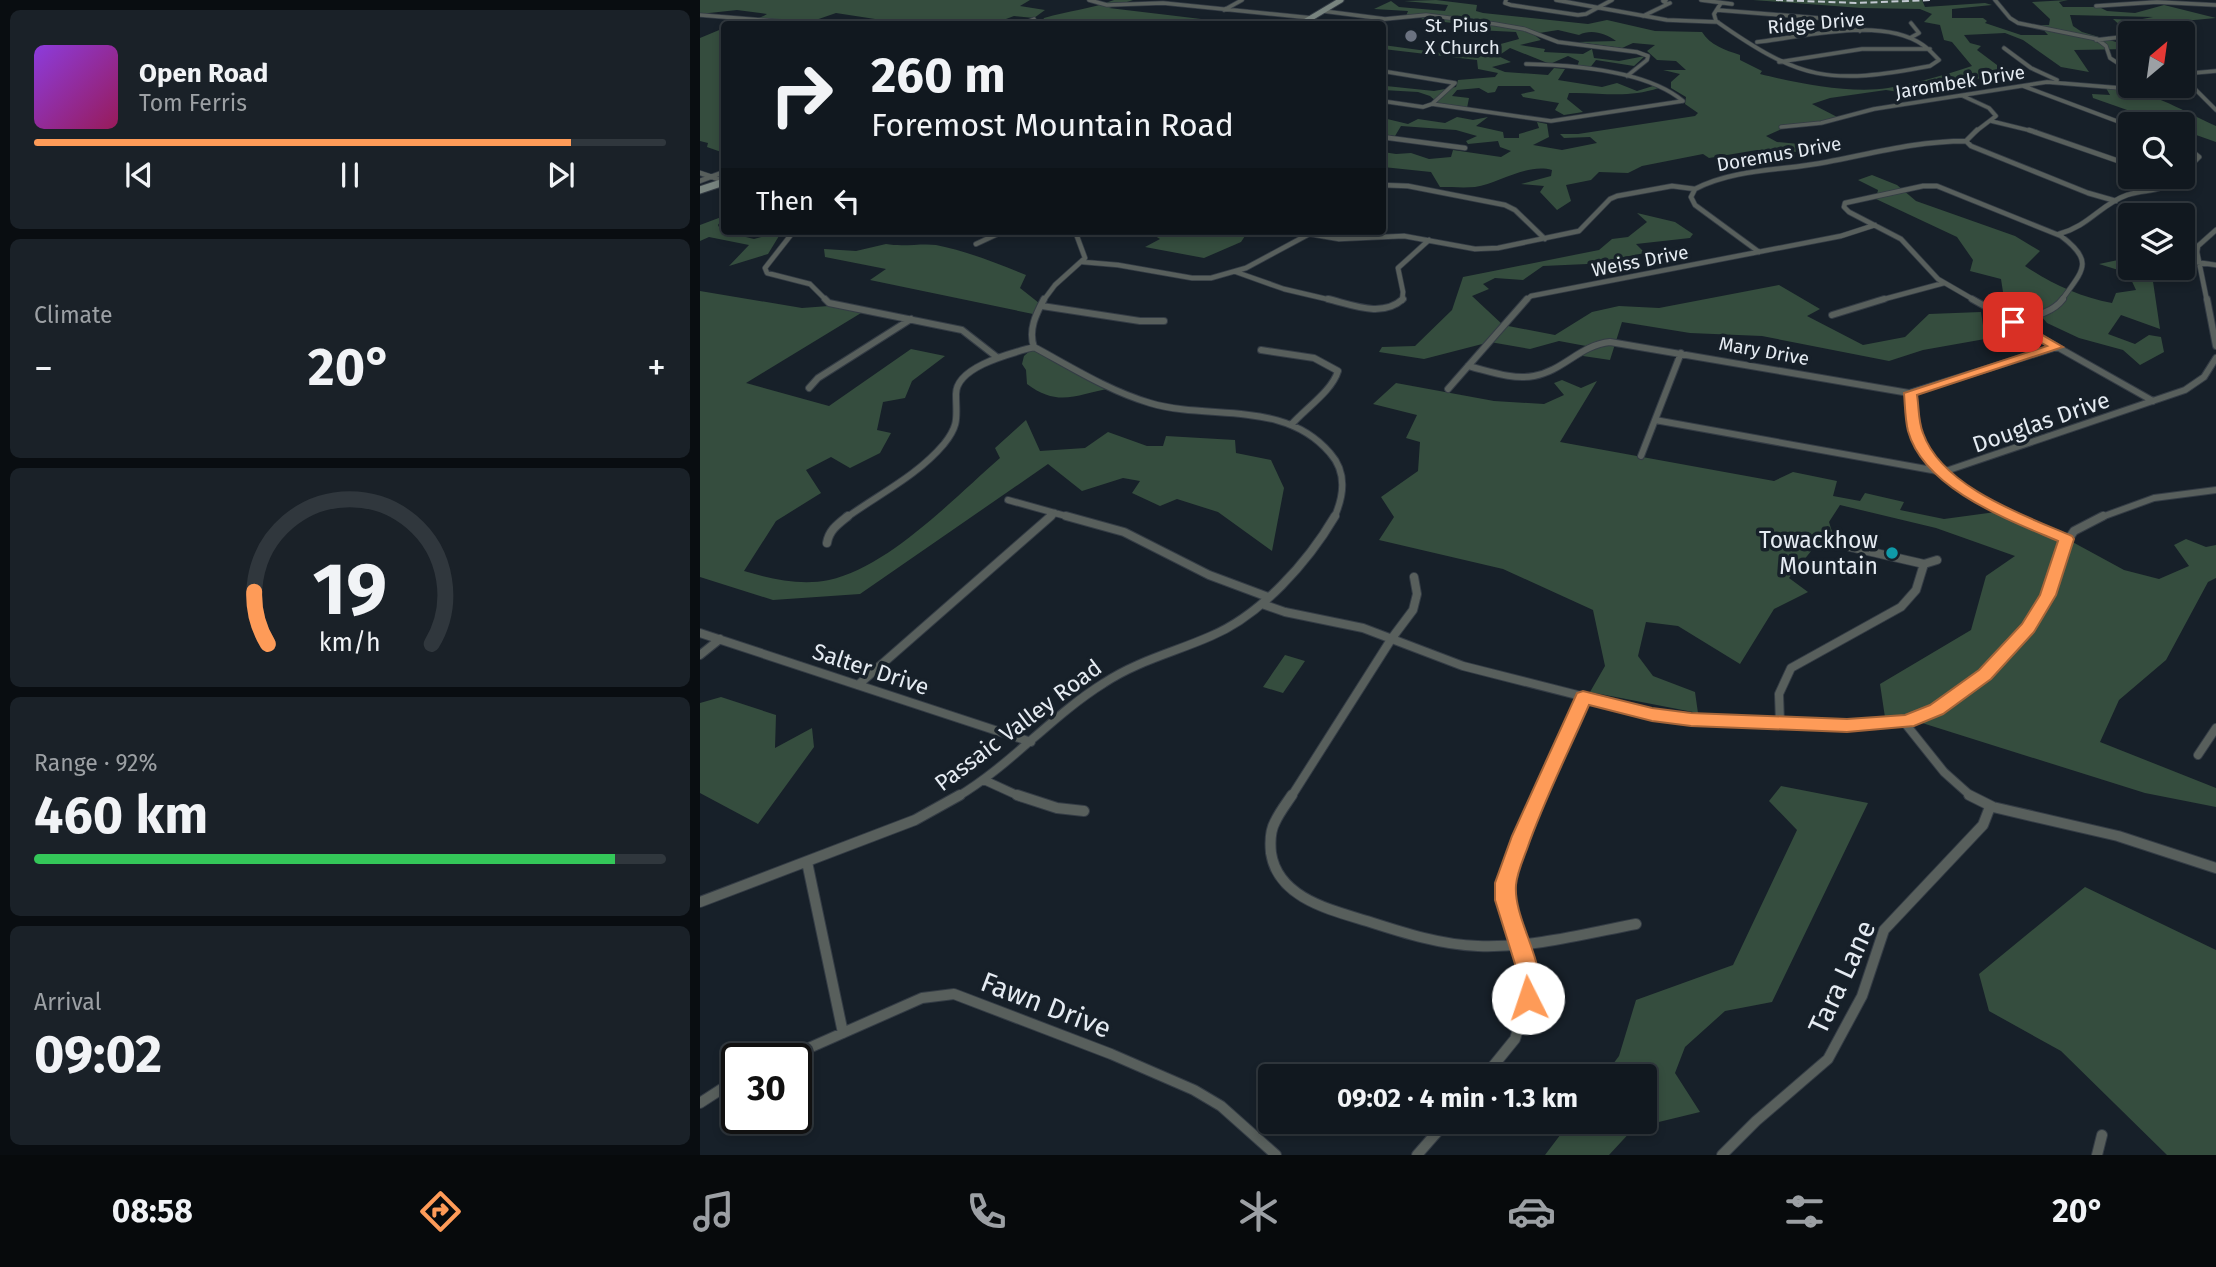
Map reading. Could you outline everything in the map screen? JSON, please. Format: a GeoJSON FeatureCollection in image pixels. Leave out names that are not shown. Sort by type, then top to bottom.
{"type":"FeatureCollection","features":[{"type":"Feature","properties":{"kind":"main road"},"geometry":{"type":"LineString","coordinates":[[1306,21],[1341,0]]}},
{"type":"Feature","properties":{"kind":"main road"},"geometry":{"type":"LineString","coordinates":[[700,190],[721,182]]}},
{"type":"Feature","properties":{"kind":"street"},"geometry":{"type":"LineString","coordinates":[[1090,0],[1107,5],[1163,3],[1312,18]]}},
{"type":"Feature","properties":{"kind":"street"},"geometry":{"type":"LineString","coordinates":[[1223,10],[1242,0]]}},
{"type":"Feature","properties":{"kind":"street"},"geometry":{"type":"LineString","coordinates":[[1506,0],[1504,2],[1507,4],[1575,15],[1586,14],[1612,0]]}},
{"type":"Feature","properties":{"kind":"street"},"geometry":{"type":"LineString","coordinates":[[1556,0],[1684,22],[1718,22]]}},
{"type":"Feature","properties":{"kind":"street"},"geometry":{"type":"LineString","coordinates":[[1701,0],[1732,4]]}},
{"type":"Feature","properties":{"kind":"street"},"geometry":{"type":"LineString","coordinates":[[1642,16],[1668,1]]}},
{"type":"Feature","properties":{"kind":"street"},"geometry":{"type":"LineString","coordinates":[[1997,2],[2010,18],[2022,24],[2096,40],[2108,47],[2110,58],[2118,63]]}},
{"type":"Feature","properties":{"kind":"street"},"geometry":{"type":"LineString","coordinates":[[2096,6],[2157,2],[2216,5]]}},
{"type":"Feature","properties":{"kind":"street"},"geometry":{"type":"LineString","coordinates":[[1718,22],[1713,16],[1721,3]]}},
{"type":"Feature","properties":{"kind":"street"},"geometry":{"type":"LineString","coordinates":[[1717,10],[1843,20],[1856,24],[1860,31]]}},
{"type":"Feature","properties":{"kind":"street"},"geometry":{"type":"LineString","coordinates":[[1322,11],[1385,19],[1426,15],[1495,24],[1524,29],[1553,41],[1637,52],[1648,56],[1647,60],[1627,76]]}},
{"type":"Feature","properties":{"kind":"street"},"geometry":{"type":"LineString","coordinates":[[702,16],[770,21]]}},
{"type":"Feature","properties":{"kind":"street"},"geometry":{"type":"LineString","coordinates":[[1030,21],[1034,19]]}},
{"type":"Feature","properties":{"kind":"street","name":"Ridge Drive"},"geometry":{"type":"LineString","coordinates":[[1718,22],[1756,50],[1778,62],[1814,75],[1858,79],[1933,65],[1939,60],[1930,49],[1909,38],[1860,31],[1823,32],[1790,40],[1757,43]]}},
{"type":"Feature","properties":{"kind":"street"},"geometry":{"type":"LineString","coordinates":[[1909,38],[1919,33],[1911,23]]}},
{"type":"Feature","properties":{"kind":"street"},"geometry":{"type":"LineString","coordinates":[[2096,40],[2118,37]]}},
{"type":"Feature","properties":{"kind":"street"},"geometry":{"type":"LineString","coordinates":[[2004,48],[2031,68],[2061,82]]}},
{"type":"Feature","properties":{"kind":"street"},"geometry":{"type":"LineString","coordinates":[[1778,62],[1863,49],[1930,49]]}},
{"type":"Feature","properties":{"kind":"street"},"geometry":{"type":"LineString","coordinates":[[1432,104],[1551,121],[1684,101],[1662,86],[1627,76],[1526,64]]}},
{"type":"Feature","properties":{"kind":"street"},"geometry":{"type":"LineString","coordinates":[[2195,73],[2216,71]]}},
{"type":"Feature","properties":{"kind":"street"},"geometry":{"type":"LineString","coordinates":[[1386,72],[1453,82],[1454,85],[1432,104],[1423,107],[1386,102]]}},
{"type":"Feature","properties":{"kind":"street","name":"Jarombek Drive"},"geometry":{"type":"LineString","coordinates":[[1781,127],[1821,123],[1874,109],[2022,86],[2061,82],[2118,88]]}},
{"type":"Feature","properties":{"kind":"street"},"geometry":{"type":"LineString","coordinates":[[2022,86],[2118,122]]}},
{"type":"Feature","properties":{"kind":"street"},"geometry":{"type":"LineString","coordinates":[[2195,89],[2216,110]]}},
{"type":"Feature","properties":{"kind":"street"},"geometry":{"type":"LineString","coordinates":[[1962,96],[1994,113],[1995,118],[1969,135],[1966,141],[1984,153],[2116,201]]}},
{"type":"Feature","properties":{"kind":"street"},"geometry":{"type":"LineString","coordinates":[[1991,121],[2044,134],[2118,161]]}},
{"type":"Feature","properties":{"kind":"street"},"geometry":{"type":"LineString","coordinates":[[1386,138],[1465,148]]}},
{"type":"Feature","properties":{"kind":"street","name":"Doremus Drive"},"geometry":{"type":"LineString","coordinates":[[1759,252],[1695,205],[1691,197],[1695,188],[1716,179],[1827,162],[1890,147],[1934,140],[1966,141]]}},
{"type":"Feature","properties":{"kind":"street"},"geometry":{"type":"LineString","coordinates":[[700,173],[721,180]]}},
{"type":"Feature","properties":{"kind":"street"},"geometry":{"type":"LineString","coordinates":[[700,181],[721,173]]}},
{"type":"Feature","properties":{"kind":"street"},"geometry":{"type":"LineString","coordinates":[[2013,322],[2058,306],[2084,267],[2080,252],[2058,234],[1951,190],[1929,185],[1845,203],[1844,207],[1849,212],[1901,239],[1929,271],[1944,283],[2057,347],[2153,401]]}},
{"type":"Feature","properties":{"kind":"street"},"geometry":{"type":"LineString","coordinates":[[1386,186],[1408,186],[1506,205],[1515,210],[1545,239]]}},
{"type":"Feature","properties":{"kind":"street"},"geometry":{"type":"LineString","coordinates":[[1321,235],[1332,239],[1397,236],[1482,249],[1582,230],[1615,197],[1669,187],[1695,188]]}},
{"type":"Feature","properties":{"kind":"street"},"geometry":{"type":"LineString","coordinates":[[2058,234],[2087,226],[2124,197],[2164,189]]}},
{"type":"Feature","properties":{"kind":"street","name":"Weiss Drive"},"geometry":{"type":"LineString","coordinates":[[1448,390],[1521,304],[1531,296],[1841,236],[1875,225]]}},
{"type":"Feature","properties":{"kind":"street"},"geometry":{"type":"LineString","coordinates":[[2216,230],[2198,246],[2216,346]]}},
{"type":"Feature","properties":{"kind":"street"},"geometry":{"type":"LineString","coordinates":[[791,235],[765,268],[766,273],[810,284],[827,302],[962,330],[998,358]]}},
{"type":"Feature","properties":{"kind":"street"},"geometry":{"type":"LineString","coordinates":[[976,244],[995,235]]}},
{"type":"Feature","properties":{"kind":"street"},"geometry":{"type":"LineString","coordinates":[[827,543],[828,535],[844,519],[934,455],[955,425],[959,384],[979,366],[1034,347],[1030,336],[1042,306],[1054,286],[1083,262],[1085,251],[1077,235]]}},
{"type":"Feature","properties":{"kind":"street"},"geometry":{"type":"LineString","coordinates":[[1083,262],[1195,278],[1236,272],[1306,235]]}},
{"type":"Feature","properties":{"kind":"street"},"geometry":{"type":"LineString","coordinates":[[1236,272],[1284,289],[1366,308],[1383,309],[1403,300],[1398,268],[1429,240]]}},
{"type":"Feature","properties":{"kind":"street"},"geometry":{"type":"LineString","coordinates":[[2195,262],[2216,265]]}},
{"type":"Feature","properties":{"kind":"street"},"geometry":{"type":"LineString","coordinates":[[1832,315],[1944,283]]}},
{"type":"Feature","properties":{"kind":"street"},"geometry":{"type":"LineString","coordinates":[[1042,306],[1140,321],[1164,321]]}},
{"type":"Feature","properties":{"kind":"street"},"geometry":{"type":"LineString","coordinates":[[809,387],[818,378],[912,318]]}},
{"type":"Feature","properties":{"kind":"street","name":"Mary Drive"},"geometry":{"type":"LineString","coordinates":[[1468,366],[1521,376],[1538,375],[1590,344],[1602,342],[1910,393],[2057,347]]}},
{"type":"Feature","properties":{"kind":"street","name":"Passaic Valley Road"},"geometry":{"type":"LineString","coordinates":[[700,902],[915,820],[984,780],[1110,678],[1134,665],[1237,623],[1265,600],[1328,531],[1343,491],[1341,474],[1327,448],[1312,435],[1292,425],[1239,412],[1150,403],[1034,347]]}},
{"type":"Feature","properties":{"kind":"street"},"geometry":{"type":"LineString","coordinates":[[1261,351],[1323,361],[1333,365],[1338,371],[1334,385],[1312,402],[1292,425]]}},
{"type":"Feature","properties":{"kind":"street"},"geometry":{"type":"LineString","coordinates":[[1641,456],[1681,353]]}},
{"type":"Feature","properties":{"kind":"street","name":"Douglas Drive"},"geometry":{"type":"LineString","coordinates":[[1655,419],[1942,472],[2196,384],[2210,371],[2216,358]]}},
{"type":"Feature","properties":{"kind":"street"},"geometry":{"type":"LineString","coordinates":[[1910,393],[1916,432],[1942,472],[1995,509],[2067,539]]}},
{"type":"Feature","properties":{"kind":"street"},"geometry":{"type":"LineString","coordinates":[[1008,500],[1124,532],[1198,571],[1265,600],[1284,612],[1353,625],[1463,666],[1583,698],[1677,718],[1847,725],[1904,722],[1936,710],[1985,675],[2011,649],[2040,610],[2067,539],[2074,531],[2103,516],[2154,498],[2216,491]]}},
{"type":"Feature","properties":{"kind":"street"},"geometry":{"type":"LineString","coordinates":[[858,685],[1055,513]]}},
{"type":"Feature","properties":{"kind":"street"},"geometry":{"type":"LineString","coordinates":[[1850,547],[1923,564],[1937,560]]}},
{"type":"Feature","properties":{"kind":"street"},"geometry":{"type":"LineString","coordinates":[[1780,723],[1778,694],[1791,668],[1901,607],[1916,590],[1923,564]]}},
{"type":"Feature","properties":{"kind":"street"},"geometry":{"type":"LineString","coordinates":[[1414,577],[1419,598],[1410,616],[1392,638],[1275,823],[1270,839],[1272,861],[1289,888],[1310,900],[1403,932],[1429,940],[1476,946],[1521,943],[1636,924]]}},
{"type":"Feature","properties":{"kind":"street","name":"Salter Drive"},"geometry":{"type":"LineString","coordinates":[[700,633],[1031,742]]}},
{"type":"Feature","properties":{"kind":"street"},"geometry":{"type":"LineString","coordinates":[[700,655],[720,639]]}},
{"type":"Feature","properties":{"kind":"street"},"geometry":{"type":"LineString","coordinates":[[1495,1064],[1515,1039],[1526,1012],[1528,984],[1521,943],[1506,900],[1505,883],[1522,836],[1583,698]]}},
{"type":"Feature","properties":{"kind":"street"},"geometry":{"type":"LineString","coordinates":[[1904,722],[1951,779],[1972,797],[1990,807],[2056,819],[2175,853],[2216,868]]}},
{"type":"Feature","properties":{"kind":"street"},"geometry":{"type":"LineString","coordinates":[[2198,755],[2216,728]]}},
{"type":"Feature","properties":{"kind":"street"},"geometry":{"type":"LineString","coordinates":[[984,780],[1060,811],[1084,811]]}},
{"type":"Feature","properties":{"kind":"street","name":"Tara Lane"},"geometry":{"type":"LineString","coordinates":[[1722,1155],[1756,1121],[1808,1079],[1828,1059],[1862,996],[1884,930],[1983,825],[1990,807]]}},
{"type":"Feature","properties":{"kind":"street"},"geometry":{"type":"LineString","coordinates":[[807,862],[843,1033]]}},
{"type":"Feature","properties":{"kind":"street","name":"Fawn Drive"},"geometry":{"type":"LineString","coordinates":[[812,1047],[922,998],[954,994],[1111,1054],[1194,1090],[1241,1122],[1276,1155]]}},
{"type":"Feature","properties":{"kind":"street"},"geometry":{"type":"LineString","coordinates":[[700,1103],[721,1089]]}},
{"type":"Feature","properties":{"kind":"street"},"geometry":{"type":"LineString","coordinates":[[1417,1155],[1435,1134]]}},
{"type":"Feature","properties":{"kind":"street"},"geometry":{"type":"LineString","coordinates":[[2097,1155],[2102,1135]]}},
{"type":"Feature","properties":{"kind":"green space"},"geometry":{"type":"Polygon","coordinates":[[[700,0],[1030,0],[1020,6],[1045,10],[1034,18],[1014,16],[1006,19],[1009,21],[872,21],[875,19],[836,13],[813,21],[740,21],[767,14],[737,10],[700,14],[700,0]]]}},
{"type":"Feature","properties":{"kind":"green space"},"geometry":{"type":"Polygon","coordinates":[[[1114,0],[1133,0],[1109,8],[1218,21],[1042,21],[1044,18],[1114,0]]]}},
{"type":"Feature","properties":{"kind":"green space"},"geometry":{"type":"Polygon","coordinates":[[[1436,0],[1477,5],[1476,11],[1483,13],[1588,24],[1607,20],[1655,31],[1702,32],[1714,44],[1740,55],[1740,60],[1762,71],[1760,74],[1807,84],[1857,90],[1899,86],[1972,66],[1952,42],[1944,40],[1940,25],[1924,22],[1932,14],[1920,9],[1861,8],[1753,0],[1922,0],[1925,7],[1985,3],[1992,5],[1952,9],[1952,18],[1983,18],[1987,21],[1985,23],[2021,35],[2048,35],[2039,25],[2049,25],[2050,19],[2032,2],[2068,0],[2059,2],[2063,7],[2099,7],[2107,11],[2135,13],[2164,5],[2216,18],[2118,21],[2118,24],[2113,19],[2137,20],[2153,17],[2070,15],[2073,26],[2082,32],[2118,42],[2118,49],[2074,50],[2089,72],[2061,67],[2023,40],[2005,33],[1964,35],[1970,43],[1981,46],[1977,50],[1997,65],[1997,69],[2009,75],[1941,83],[1899,92],[1886,90],[1830,98],[1812,104],[1841,119],[1786,127],[1766,136],[1777,142],[1799,144],[1799,152],[1757,150],[1709,158],[1703,154],[1642,166],[1628,173],[1599,172],[1591,180],[1566,185],[1571,201],[1557,210],[1540,192],[1544,186],[1521,184],[1551,176],[1552,170],[1533,169],[1475,187],[1440,187],[1431,172],[1386,167],[1386,152],[1411,153],[1429,159],[1451,157],[1453,150],[1501,157],[1511,151],[1500,147],[1498,141],[1468,144],[1466,141],[1477,136],[1456,130],[1401,126],[1395,136],[1386,134],[1386,119],[1408,124],[1418,119],[1445,123],[1457,117],[1473,120],[1488,117],[1476,126],[1503,132],[1504,138],[1519,138],[1519,134],[1539,128],[1537,122],[1547,124],[1549,137],[1533,145],[1562,150],[1597,143],[1590,137],[1564,138],[1560,134],[1578,134],[1695,116],[1698,113],[1685,104],[1686,97],[1671,88],[1671,82],[1680,74],[1663,70],[1686,70],[1676,61],[1657,60],[1647,51],[1655,45],[1633,43],[1622,48],[1577,42],[1616,41],[1598,33],[1579,35],[1558,30],[1533,34],[1541,40],[1520,45],[1545,49],[1544,52],[1583,54],[1592,49],[1594,58],[1619,61],[1645,56],[1634,66],[1596,60],[1589,69],[1577,67],[1579,61],[1568,56],[1550,64],[1510,48],[1498,56],[1511,62],[1492,67],[1505,72],[1548,75],[1554,68],[1565,69],[1558,80],[1602,87],[1617,83],[1637,91],[1653,86],[1659,88],[1624,94],[1569,93],[1567,99],[1583,112],[1564,115],[1555,110],[1559,103],[1523,97],[1521,94],[1535,91],[1530,86],[1498,86],[1495,92],[1488,93],[1479,88],[1457,90],[1452,96],[1469,98],[1467,108],[1438,103],[1430,96],[1418,92],[1386,90],[1386,86],[1434,91],[1456,87],[1458,80],[1495,77],[1498,73],[1478,69],[1477,60],[1386,49],[1386,45],[1478,58],[1487,52],[1468,45],[1497,45],[1519,39],[1516,32],[1476,30],[1484,27],[1421,19],[1466,18],[1426,14],[1406,16],[1408,11],[1374,9],[1391,1],[1399,7],[1445,11],[1448,5],[1404,1],[1436,0]]]}},
{"type":"Feature","properties":{"kind":"green space"},"geometry":{"type":"Polygon","coordinates":[[[721,29],[721,152],[700,141],[700,38],[721,29]]]}},
{"type":"Feature","properties":{"kind":"green space"},"geometry":{"type":"Polygon","coordinates":[[[2106,88],[2118,89],[2118,98],[2156,98],[2187,112],[2133,112],[2093,98],[2092,94],[2110,95],[2106,88]]]}},
{"type":"Feature","properties":{"kind":"green space"},"geometry":{"type":"Polygon","coordinates":[[[2195,116],[2216,126],[2216,142],[2195,135],[2195,116]]]}},
{"type":"Feature","properties":{"kind":"green space"},"geometry":{"type":"Polygon","coordinates":[[[1872,175],[1897,185],[1916,201],[2015,236],[2040,251],[2025,266],[2045,279],[2089,297],[2112,303],[2116,293],[2136,290],[2131,280],[2153,280],[2160,329],[2121,315],[2108,334],[2135,344],[2149,335],[2161,337],[2164,352],[2140,365],[2123,350],[2079,338],[2047,323],[2023,294],[2003,292],[2001,279],[1970,271],[1973,260],[1957,237],[1876,199],[1878,190],[1858,180],[1872,175]]]}},
{"type":"Feature","properties":{"kind":"green space"},"geometry":{"type":"Polygon","coordinates":[[[1637,213],[1675,222],[1693,234],[1690,238],[1636,244],[1645,253],[1587,264],[1543,266],[1523,280],[1495,278],[1483,284],[1489,289],[1472,296],[1503,325],[1555,335],[1592,312],[1619,306],[1659,308],[1779,285],[1820,309],[1807,316],[1863,345],[1905,337],[1929,314],[1981,312],[1985,339],[1923,350],[1889,361],[1762,336],[1690,333],[1622,322],[1610,360],[1583,356],[1586,346],[1559,341],[1530,349],[1490,342],[1424,359],[1379,352],[1382,347],[1415,346],[1452,310],[1463,277],[1599,250],[1612,239],[1628,237],[1647,222],[1637,213]]]}},
{"type":"Feature","properties":{"kind":"green space"},"geometry":{"type":"Polygon","coordinates":[[[721,217],[718,225],[721,235],[754,239],[780,235],[768,254],[729,266],[749,245],[709,237],[700,241],[700,225],[721,217]]]}},
{"type":"Feature","properties":{"kind":"green space"},"geometry":{"type":"Polygon","coordinates":[[[1154,235],[1246,235],[1241,242],[1204,258],[1145,247],[1160,239],[1154,235]]]}},
{"type":"Feature","properties":{"kind":"green space"},"geometry":{"type":"Polygon","coordinates":[[[886,244],[936,245],[1004,266],[1026,275],[1020,288],[1039,303],[1033,314],[870,280],[886,269],[825,257],[824,249],[856,251],[886,244]]]}},
{"type":"Feature","properties":{"kind":"green space"},"geometry":{"type":"Polygon","coordinates":[[[2118,260],[2118,270],[2099,264],[2118,260]]]}},
{"type":"Feature","properties":{"kind":"green space"},"geometry":{"type":"Polygon","coordinates":[[[700,291],[802,308],[842,305],[866,310],[746,383],[829,406],[911,349],[945,356],[912,381],[905,398],[883,402],[877,430],[891,433],[880,453],[850,468],[831,457],[806,470],[821,493],[776,521],[744,571],[786,581],[818,582],[852,573],[875,561],[942,511],[1000,458],[995,448],[1026,420],[1040,451],[1085,448],[1108,432],[1147,446],[1163,446],[1166,436],[1235,440],[1236,453],[1271,460],[1284,488],[1272,551],[1218,512],[1177,499],[1160,506],[1132,493],[1140,481],[1123,478],[1082,491],[1048,464],[860,594],[773,600],[700,577],[700,291]]]}},
{"type":"Feature","properties":{"kind":"green space"},"geometry":{"type":"Polygon","coordinates":[[[1032,349],[1112,388],[1068,397],[1049,396],[1038,391],[1027,384],[1026,370],[1022,364],[1024,356],[1032,349]]]}},
{"type":"Feature","properties":{"kind":"green space"},"geometry":{"type":"Polygon","coordinates":[[[1562,380],[1581,388],[1597,381],[1560,442],[1774,481],[1793,472],[1837,481],[1833,496],[1860,501],[1865,493],[1904,502],[1900,510],[1944,519],[2003,511],[2067,539],[2124,570],[2159,579],[2189,566],[2174,545],[2186,539],[2206,547],[2216,545],[2216,578],[2208,582],[2166,660],[2119,700],[2100,742],[2216,788],[2216,807],[2145,793],[1919,722],[1886,724],[1880,684],[1971,630],[1986,576],[2015,556],[1936,528],[1840,505],[1829,522],[1837,547],[1812,550],[1789,578],[1808,592],[1774,609],[1740,664],[1678,626],[1646,622],[1638,656],[1653,676],[1695,692],[1698,713],[1590,692],[1605,666],[1593,610],[1503,569],[1379,540],[1394,517],[1381,497],[1418,471],[1420,442],[1406,438],[1417,415],[1373,404],[1396,383],[1494,401],[1544,404],[1564,395],[1554,383],[1562,380]]]}},
{"type":"Feature","properties":{"kind":"green space"},"geometry":{"type":"Polygon","coordinates":[[[1285,655],[1305,661],[1283,693],[1263,687],[1285,655]]]}},
{"type":"Feature","properties":{"kind":"green space"},"geometry":{"type":"Polygon","coordinates":[[[721,697],[776,715],[775,748],[812,728],[814,747],[758,824],[700,793],[700,703],[721,697]]]}},
{"type":"Feature","properties":{"kind":"green space"},"geometry":{"type":"Polygon","coordinates":[[[1781,786],[1868,803],[1772,1002],[1725,1011],[1685,1047],[1675,1073],[1700,1112],[1657,1122],[1657,1064],[1613,1064],[1619,1056],[1636,1000],[1733,965],[1797,830],[1769,801],[1781,786]]]}},
{"type":"Feature","properties":{"kind":"green space"},"geometry":{"type":"Polygon","coordinates":[[[2085,887],[2216,950],[2216,1155],[2167,1155],[2061,1051],[1989,1011],[1979,974],[2085,887]]]}},
{"type":"Feature","properties":{"kind":"green space"},"geometry":{"type":"Polygon","coordinates":[[[1561,1134],[1628,1134],[1609,1155],[1545,1155],[1561,1134]]]}},
{"type":"Feature","properties":{"kind":"railway"},"geometry":{"type":"LineString","coordinates":[[1776,0],[1856,3],[1933,0]]}},
{"type":"Feature","properties":{"kind":"place","name":"St. Pius X Church"},"geometry":{"type":"Point","coordinates":[1411,36]}},
{"type":"Feature","properties":{"kind":"place","name":"Towackhow Mountain"},"geometry":{"type":"Point","coordinates":[1892,553]}},
{"type":"Feature","properties":{"kind":"route"},"geometry":{"type":"LineString","coordinates":[[1528,998],[1526,964],[1511,920],[1505,883],[1522,836],[1583,698],[1652,715],[1691,719],[1847,725],[1907,721],[1936,710],[1985,675],[2028,628],[2048,595],[2067,539],[2032,527],[1995,509],[1942,472],[1916,432],[1910,393],[2057,347],[2013,322]]}}]}
